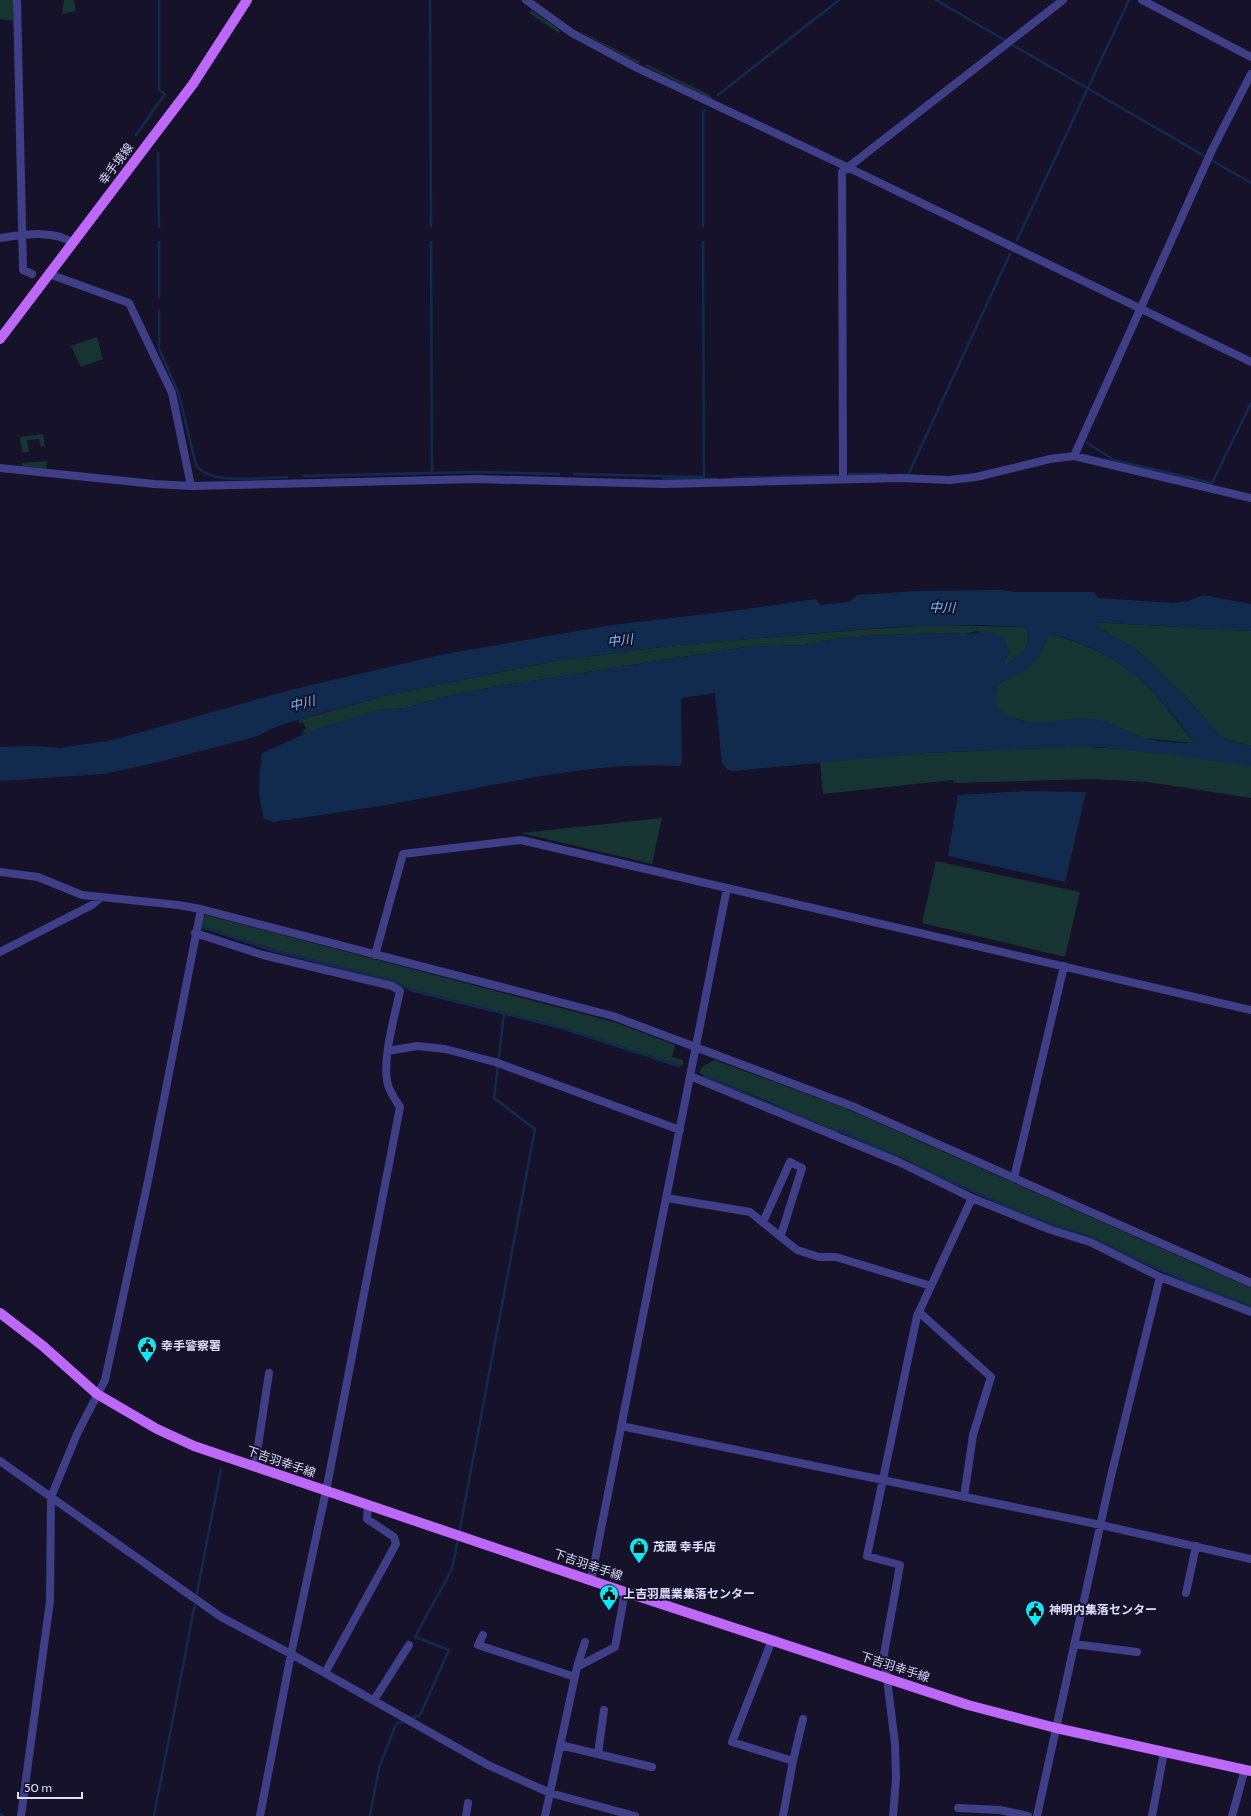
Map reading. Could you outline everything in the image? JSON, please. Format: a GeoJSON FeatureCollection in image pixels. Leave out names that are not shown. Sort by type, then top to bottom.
{"type":"FeatureCollection","features":[{"type":"Feature","properties":{"kind":"main road","name":"幸手境線"},"geometry":{"type":"LineString","coordinates":[[0,339],[193,84],[247,0]]}},
{"type":"Feature","properties":{"kind":"main road","name":"下吉羽幸手線"},"geometry":{"type":"LineString","coordinates":[[0,1314],[43,1346],[97,1394],[157,1429],[194,1446],[625,1592],[968,1705],[1056,1728],[1248,1770]]}},
{"type":"Feature","properties":{"kind":"street"},"geometry":{"type":"LineString","coordinates":[[17,0],[23,270],[32,274]]}},
{"type":"Feature","properties":{"kind":"street"},"geometry":{"type":"LineString","coordinates":[[526,0],[572,33],[623,61],[847,167],[1251,362]]}},
{"type":"Feature","properties":{"kind":"street"},"geometry":{"type":"LineString","coordinates":[[842,479],[842,172],[1063,0]]}},
{"type":"Feature","properties":{"kind":"street"},"geometry":{"type":"LineString","coordinates":[[1142,0],[1251,57]]}},
{"type":"Feature","properties":{"kind":"street"},"geometry":{"type":"LineString","coordinates":[[1074,456],[1208,160],[1251,74]]}},
{"type":"Feature","properties":{"kind":"street"},"geometry":{"type":"LineString","coordinates":[[0,238],[22,235],[61,236],[73,243]]}},
{"type":"Feature","properties":{"kind":"street"},"geometry":{"type":"LineString","coordinates":[[49,274],[129,303],[172,393],[191,486]]}},
{"type":"Feature","properties":{"kind":"street"},"geometry":{"type":"LineString","coordinates":[[0,468],[154,484],[191,486],[477,480],[665,484],[900,478],[950,480],[976,477],[1050,459],[1074,456],[1251,498]]}},
{"type":"Feature","properties":{"kind":"street"},"geometry":{"type":"LineString","coordinates":[[375,955],[403,854],[521,840],[1251,1008]]}},
{"type":"Feature","properties":{"kind":"street"},"geometry":{"type":"LineString","coordinates":[[0,872],[38,877],[73,892],[100,898],[178,904],[201,909],[613,1016],[852,1106],[1251,1283]]}},
{"type":"Feature","properties":{"kind":"street"},"geometry":{"type":"LineString","coordinates":[[591,1580],[727,888]]}},
{"type":"Feature","properties":{"kind":"street"},"geometry":{"type":"LineString","coordinates":[[0,952],[92,904],[100,898]]}},
{"type":"Feature","properties":{"kind":"street"},"geometry":{"type":"LineString","coordinates":[[20,1816],[50,1601],[51,1496],[77,1434],[105,1380],[141,1213],[201,909]]}},
{"type":"Feature","properties":{"kind":"street"},"geometry":{"type":"LineString","coordinates":[[195,934],[263,955],[392,986],[400,991],[388,1051],[386,1074],[389,1088],[400,1107],[326,1491],[291,1654],[260,1816]]}},
{"type":"Feature","properties":{"kind":"street"},"geometry":{"type":"LineString","coordinates":[[1014,1178],[1064,966]]}},
{"type":"Feature","properties":{"kind":"street"},"geometry":{"type":"LineString","coordinates":[[388,1051],[417,1046],[445,1049],[495,1062],[680,1130]]}},
{"type":"Feature","properties":{"kind":"street"},"geometry":{"type":"LineString","coordinates":[[690,1076],[901,1163],[972,1198],[1051,1230],[1090,1242],[1160,1276],[1251,1312]]}},
{"type":"Feature","properties":{"kind":"street"},"geometry":{"type":"LineString","coordinates":[[763,1222],[790,1162],[802,1168],[781,1236]]}},
{"type":"Feature","properties":{"kind":"street"},"geometry":{"type":"LineString","coordinates":[[667,1198],[750,1212],[797,1250],[819,1257],[836,1257],[931,1286]]}},
{"type":"Feature","properties":{"kind":"street"},"geometry":{"type":"LineString","coordinates":[[893,1816],[896,1779],[894,1744],[884,1654],[900,1565],[867,1556],[919,1312],[972,1198]]}},
{"type":"Feature","properties":{"kind":"street"},"geometry":{"type":"LineString","coordinates":[[1037,1816],[1111,1476],[1160,1276]]}},
{"type":"Feature","properties":{"kind":"street"},"geometry":{"type":"LineString","coordinates":[[919,1312],[991,1377],[973,1435],[964,1497]]}},
{"type":"Feature","properties":{"kind":"street"},"geometry":{"type":"LineString","coordinates":[[255,1466],[269,1373]]}},
{"type":"Feature","properties":{"kind":"street"},"geometry":{"type":"LineString","coordinates":[[622,1426],[1101,1525],[1251,1559]]}},
{"type":"Feature","properties":{"kind":"street"},"geometry":{"type":"LineString","coordinates":[[0,1461],[221,1617],[374,1700],[488,1765],[550,1793],[635,1816]]}},
{"type":"Feature","properties":{"kind":"street"},"geometry":{"type":"LineString","coordinates":[[325,1673],[396,1544],[394,1537],[367,1519],[368,1505]]}},
{"type":"Feature","properties":{"kind":"street"},"geometry":{"type":"LineString","coordinates":[[1186,1593],[1196,1546]]}},
{"type":"Feature","properties":{"kind":"street"},"geometry":{"type":"LineString","coordinates":[[577,1667],[615,1647],[625,1592]]}},
{"type":"Feature","properties":{"kind":"street"},"geometry":{"type":"LineString","coordinates":[[483,1635],[478,1645],[575,1677]]}},
{"type":"Feature","properties":{"kind":"street"},"geometry":{"type":"LineString","coordinates":[[772,1640],[732,1742],[793,1761]]}},
{"type":"Feature","properties":{"kind":"street"},"geometry":{"type":"LineString","coordinates":[[545,1816],[577,1667],[584,1642]]}},
{"type":"Feature","properties":{"kind":"street"},"geometry":{"type":"LineString","coordinates":[[1074,1644],[1137,1652]]}},
{"type":"Feature","properties":{"kind":"street"},"geometry":{"type":"LineString","coordinates":[[374,1700],[409,1645]]}},
{"type":"Feature","properties":{"kind":"street"},"geometry":{"type":"LineString","coordinates":[[598,1754],[604,1710]]}},
{"type":"Feature","properties":{"kind":"street"},"geometry":{"type":"LineString","coordinates":[[782,1816],[802,1719]]}},
{"type":"Feature","properties":{"kind":"street"},"geometry":{"type":"LineString","coordinates":[[560,1745],[652,1767]]}},
{"type":"Feature","properties":{"kind":"street"},"geometry":{"type":"LineString","coordinates":[[1152,1816],[1164,1752]]}},
{"type":"Feature","properties":{"kind":"street"},"geometry":{"type":"LineString","coordinates":[[1232,1816],[1248,1770]]}},
{"type":"Feature","properties":{"kind":"street"},"geometry":{"type":"LineString","coordinates":[[466,1816],[468,1803]]}},
{"type":"Feature","properties":{"kind":"street"},"geometry":{"type":"LineString","coordinates":[[958,1808],[1000,1810],[1028,1816]]}},
{"type":"Feature","properties":{"kind":"green space"},"geometry":{"type":"Polygon","coordinates":[[[0,0],[13,0],[13,21],[0,19],[0,0]]]}},
{"type":"Feature","properties":{"kind":"green space"},"geometry":{"type":"Polygon","coordinates":[[[64,0],[74,0],[76,11],[62,14],[64,0]]]}},
{"type":"Feature","properties":{"kind":"green space"},"geometry":{"type":"Polygon","coordinates":[[[531,10],[560,30],[559,33],[529,13],[531,10]]]}},
{"type":"Feature","properties":{"kind":"green space"},"geometry":{"type":"Polygon","coordinates":[[[584,34],[640,62],[639,64],[584,34]]]}},
{"type":"Feature","properties":{"kind":"green space"},"geometry":{"type":"Polygon","coordinates":[[[646,64],[710,95],[712,99],[645,66],[646,64]]]}},
{"type":"Feature","properties":{"kind":"green space"},"geometry":{"type":"Polygon","coordinates":[[[97,337],[103,359],[81,367],[71,346],[97,337]]]}},
{"type":"Feature","properties":{"kind":"green space"},"geometry":{"type":"Polygon","coordinates":[[[43,434],[45,446],[41,447],[39,439],[27,440],[29,452],[22,453],[20,437],[43,434]]]}},
{"type":"Feature","properties":{"kind":"green space"},"geometry":{"type":"Polygon","coordinates":[[[47,461],[46,469],[22,466],[22,463],[47,461]]]}},
{"type":"Feature","properties":{"kind":"green space"},"geometry":{"type":"Polygon","coordinates":[[[1090,622],[1251,631],[1251,746],[1228,740],[1219,735],[1186,697],[1137,650],[1090,622]]]}},
{"type":"Feature","properties":{"kind":"green space"},"geometry":{"type":"Polygon","coordinates":[[[937,625],[1023,627],[1028,630],[1028,642],[1020,654],[1006,665],[1004,663],[1009,653],[977,631],[965,634],[938,633],[869,636],[835,639],[805,645],[746,647],[493,687],[439,698],[406,708],[380,710],[303,734],[302,732],[306,728],[303,723],[299,722],[298,720],[388,695],[561,660],[677,645],[937,625]]]}},
{"type":"Feature","properties":{"kind":"green space"},"geometry":{"type":"Polygon","coordinates":[[[1050,633],[1099,652],[1126,668],[1153,693],[1171,713],[1194,743],[1143,738],[1106,722],[1032,723],[1006,716],[997,708],[994,697],[995,691],[1000,683],[1019,673],[1044,644],[1050,633]]]}},
{"type":"Feature","properties":{"kind":"green space"},"geometry":{"type":"Polygon","coordinates":[[[1067,747],[1113,748],[1159,752],[1251,766],[1251,798],[1148,782],[1092,779],[954,783],[953,780],[823,794],[820,762],[925,753],[1067,747]]]}},
{"type":"Feature","properties":{"kind":"green space"},"geometry":{"type":"Polygon","coordinates":[[[662,818],[652,864],[521,833],[662,818]]]}},
{"type":"Feature","properties":{"kind":"green space"},"geometry":{"type":"Polygon","coordinates":[[[936,861],[1080,892],[1065,957],[922,923],[936,861]]]}},
{"type":"Feature","properties":{"kind":"green space"},"geometry":{"type":"Polygon","coordinates":[[[206,915],[614,1022],[675,1045],[672,1057],[683,1060],[683,1066],[564,1028],[410,989],[393,980],[279,951],[200,926],[202,918],[206,915]]]}},
{"type":"Feature","properties":{"kind":"green space"},"geometry":{"type":"Polygon","coordinates":[[[714,1060],[845,1108],[1251,1288],[1251,1306],[1174,1276],[1092,1237],[1022,1213],[843,1131],[830,1129],[699,1073],[702,1067],[714,1060]]]}},
{"type":"Feature","properties":{"kind":"water","name":"中川"},"geometry":{"type":"Polygon","coordinates":[[[1000,590],[1017,592],[1095,592],[1098,598],[1173,603],[1188,601],[1203,595],[1251,604],[1251,631],[1091,622],[1137,650],[1186,697],[1219,735],[1228,740],[1251,746],[1251,766],[1100,747],[1067,747],[925,753],[733,771],[728,770],[722,763],[715,693],[681,698],[682,762],[680,766],[649,765],[617,767],[554,774],[411,801],[274,822],[264,819],[260,802],[259,786],[262,753],[318,728],[380,710],[406,708],[439,698],[493,687],[746,647],[805,645],[835,639],[869,636],[938,633],[965,634],[989,631],[1000,636],[1006,641],[1009,653],[1004,663],[1006,665],[1020,654],[1028,642],[1028,630],[1023,627],[981,625],[891,627],[677,645],[561,660],[388,695],[307,717],[273,728],[258,736],[155,763],[104,774],[0,781],[0,747],[33,746],[60,748],[113,740],[294,689],[445,654],[612,625],[740,610],[816,599],[820,605],[849,602],[857,595],[915,591],[1000,590]],[[1051,633],[1034,663],[1027,669],[1000,684],[997,689],[996,697],[997,708],[1008,716],[1031,722],[1091,719],[1111,724],[1148,739],[1168,742],[1194,743],[1163,703],[1144,683],[1126,668],[1109,657],[1090,648],[1051,633]]]}},
{"type":"Feature","properties":{"kind":"water"},"geometry":{"type":"Polygon","coordinates":[[[1025,791],[1086,792],[1065,882],[948,856],[958,795],[1025,791]]]}},
{"type":"Feature","properties":{"kind":"waterway"},"geometry":{"type":"LineString","coordinates":[[136,135],[165,94],[159,90],[159,0]]}},
{"type":"Feature","properties":{"kind":"waterway"},"geometry":{"type":"LineString","coordinates":[[430,0],[431,226]]}},
{"type":"Feature","properties":{"kind":"waterway"},"geometry":{"type":"LineString","coordinates":[[718,95],[839,0]]}},
{"type":"Feature","properties":{"kind":"waterway"},"geometry":{"type":"LineString","coordinates":[[936,0],[1006,41]]}},
{"type":"Feature","properties":{"kind":"waterway"},"geometry":{"type":"LineString","coordinates":[[1017,240],[1129,0]]}},
{"type":"Feature","properties":{"kind":"waterway"},"geometry":{"type":"LineString","coordinates":[[1011,44],[1251,183]]}},
{"type":"Feature","properties":{"kind":"waterway"},"geometry":{"type":"LineString","coordinates":[[703,226],[703,112],[705,110]]}},
{"type":"Feature","properties":{"kind":"waterway"},"geometry":{"type":"LineString","coordinates":[[158,153],[159,227]]}},
{"type":"Feature","properties":{"kind":"waterway"},"geometry":{"type":"LineString","coordinates":[[159,242],[159,297]]}},
{"type":"Feature","properties":{"kind":"waterway"},"geometry":{"type":"LineString","coordinates":[[431,242],[432,473]]}},
{"type":"Feature","properties":{"kind":"waterway"},"geometry":{"type":"LineString","coordinates":[[574,474],[704,477],[703,242]]}},
{"type":"Feature","properties":{"kind":"waterway"},"geometry":{"type":"LineString","coordinates":[[905,475],[908,475],[1010,254]]}},
{"type":"Feature","properties":{"kind":"waterway"},"geometry":{"type":"LineString","coordinates":[[159,311],[159,348],[179,395],[196,465],[203,472],[212,476],[224,478],[252,479],[287,477]]}},
{"type":"Feature","properties":{"kind":"waterway"},"geometry":{"type":"LineString","coordinates":[[1087,443],[1114,460],[1212,483],[1251,403]]}},
{"type":"Feature","properties":{"kind":"waterway"},"geometry":{"type":"LineString","coordinates":[[303,476],[473,472],[559,474]]}},
{"type":"Feature","properties":{"kind":"waterway"},"geometry":{"type":"LineString","coordinates":[[849,474],[886,474]]}},
{"type":"Feature","properties":{"kind":"waterway"},"geometry":{"type":"LineString","coordinates":[[733,478],[836,475]]}},
{"type":"Feature","properties":{"kind":"waterway"},"geometry":{"type":"LineString","coordinates":[[663,476],[663,479],[716,479]]}},
{"type":"Feature","properties":{"kind":"waterway"},"geometry":{"type":"LineString","coordinates":[[202,927],[271,950],[393,981],[410,990],[558,1027],[679,1066]]}},
{"type":"Feature","properties":{"kind":"waterway"},"geometry":{"type":"LineString","coordinates":[[459,1534],[535,1129],[494,1098],[504,1014]]}},
{"type":"Feature","properties":{"kind":"waterway"},"geometry":{"type":"LineString","coordinates":[[704,1076],[814,1123]]}},
{"type":"Feature","properties":{"kind":"waterway"},"geometry":{"type":"LineString","coordinates":[[830,1130],[843,1132],[897,1157]]}},
{"type":"Feature","properties":{"kind":"waterway"},"geometry":{"type":"LineString","coordinates":[[912,1164],[1023,1214],[1092,1239],[1183,1280],[1251,1307]]}},
{"type":"Feature","properties":{"kind":"waterway"},"geometry":{"type":"LineString","coordinates":[[154,1816],[221,1469]]}},
{"type":"Feature","properties":{"kind":"waterway"},"geometry":{"type":"LineString","coordinates":[[409,1719],[420,1715],[449,1650],[415,1637],[452,1569],[458,1539]]}},
{"type":"Feature","properties":{"kind":"waterway"},"geometry":{"type":"LineString","coordinates":[[370,1816],[379,1768],[396,1724],[405,1721]]}},
{"type":"Feature","properties":{"kind":"place","name":"幸手警察署"},"geometry":{"type":"Point","coordinates":[147,1363]}},
{"type":"Feature","properties":{"kind":"place","name":"茂蔵 幸手店"},"geometry":{"type":"Point","coordinates":[639,1564]}},
{"type":"Feature","properties":{"kind":"place","name":"上吉羽農業集落センター"},"geometry":{"type":"Point","coordinates":[609,1611]}},
{"type":"Feature","properties":{"kind":"place","name":"神明内集落センター"},"geometry":{"type":"Point","coordinates":[1035,1627]}}]}
